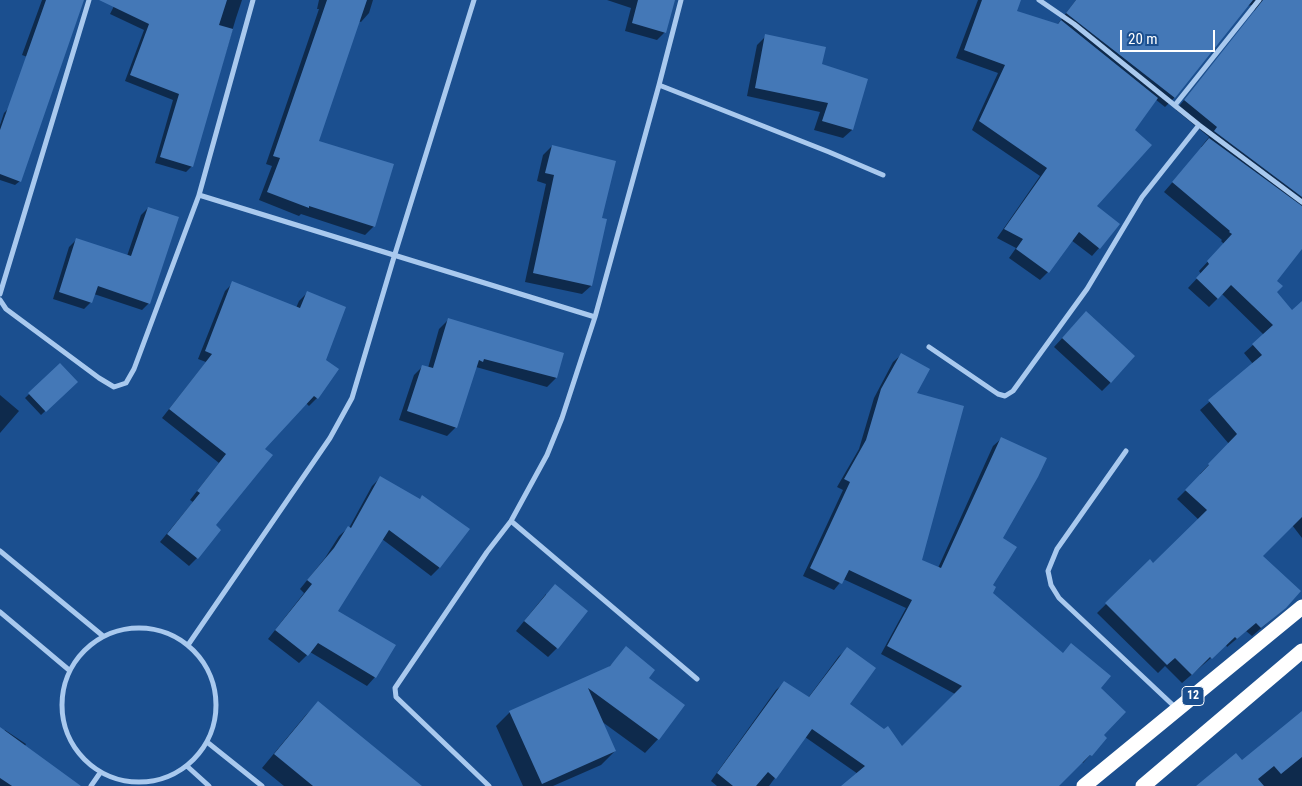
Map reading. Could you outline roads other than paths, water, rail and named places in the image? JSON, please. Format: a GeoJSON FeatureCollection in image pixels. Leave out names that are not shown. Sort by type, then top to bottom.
{"type":"FeatureCollection","features":[{"type":"Feature","properties":{"kind":"highway","name":"12"},"geometry":{"type":"LineString","coordinates":[[1084,786],[1302,607]]}},
{"type":"Feature","properties":{"kind":"highway"},"geometry":{"type":"LineString","coordinates":[[1143,786],[1302,651]]}},
{"type":"Feature","properties":{"kind":"street"},"geometry":{"type":"LineString","coordinates":[[0,294],[88,0]]}},
{"type":"Feature","properties":{"kind":"street"},"geometry":{"type":"LineString","coordinates":[[0,300],[6,309],[99,378],[114,387],[126,382],[137,360],[199,196],[253,0]]}},
{"type":"Feature","properties":{"kind":"street"},"geometry":{"type":"LineString","coordinates":[[188,645],[330,438],[352,398],[474,0]]}},
{"type":"Feature","properties":{"kind":"street"},"geometry":{"type":"LineString","coordinates":[[489,786],[396,697],[395,688],[487,552],[511,521],[547,456],[562,418],[595,317],[681,0]]}},
{"type":"Feature","properties":{"kind":"street"},"geometry":{"type":"LineString","coordinates":[[1039,0],[1074,24],[1199,125],[1302,202]]}},
{"type":"Feature","properties":{"kind":"street"},"geometry":{"type":"LineString","coordinates":[[1175,105],[1259,0]]}},
{"type":"Feature","properties":{"kind":"street"},"geometry":{"type":"LineString","coordinates":[[659,85],[884,175]]}},
{"type":"Feature","properties":{"kind":"street"},"geometry":{"type":"LineString","coordinates":[[930,347],[998,394],[1005,396],[1013,391],[1087,289],[1142,197],[1199,125]]}},
{"type":"Feature","properties":{"kind":"street"},"geometry":{"type":"LineString","coordinates":[[199,196],[595,317]]}},
{"type":"Feature","properties":{"kind":"street"},"geometry":{"type":"LineString","coordinates":[[1126,451],[1057,549],[1048,571],[1051,586],[1059,598],[1177,709]]}},
{"type":"Feature","properties":{"kind":"street"},"geometry":{"type":"LineString","coordinates":[[511,521],[697,679]]}},
{"type":"Feature","properties":{"kind":"street"},"geometry":{"type":"LineString","coordinates":[[0,551],[103,636]]}},
{"type":"Feature","properties":{"kind":"street"},"geometry":{"type":"LineString","coordinates":[[0,612],[69,670]]}},
{"type":"Feature","properties":{"kind":"street"},"geometry":{"type":"LineString","coordinates":[[124,628],[147,628],[169,633],[188,645],[203,661],[213,681],[216,695],[215,724],[207,742],[188,767],[167,778],[129,784],[100,773],[72,746],[60,708],[69,670],[83,650],[103,636],[124,628]]}},
{"type":"Feature","properties":{"kind":"street"},"geometry":{"type":"LineString","coordinates":[[207,742],[262,786]]}},
{"type":"Feature","properties":{"kind":"street"},"geometry":{"type":"LineString","coordinates":[[188,767],[209,786]]}},
{"type":"Feature","properties":{"kind":"street"},"geometry":{"type":"LineString","coordinates":[[91,786],[100,773]]}}]}
